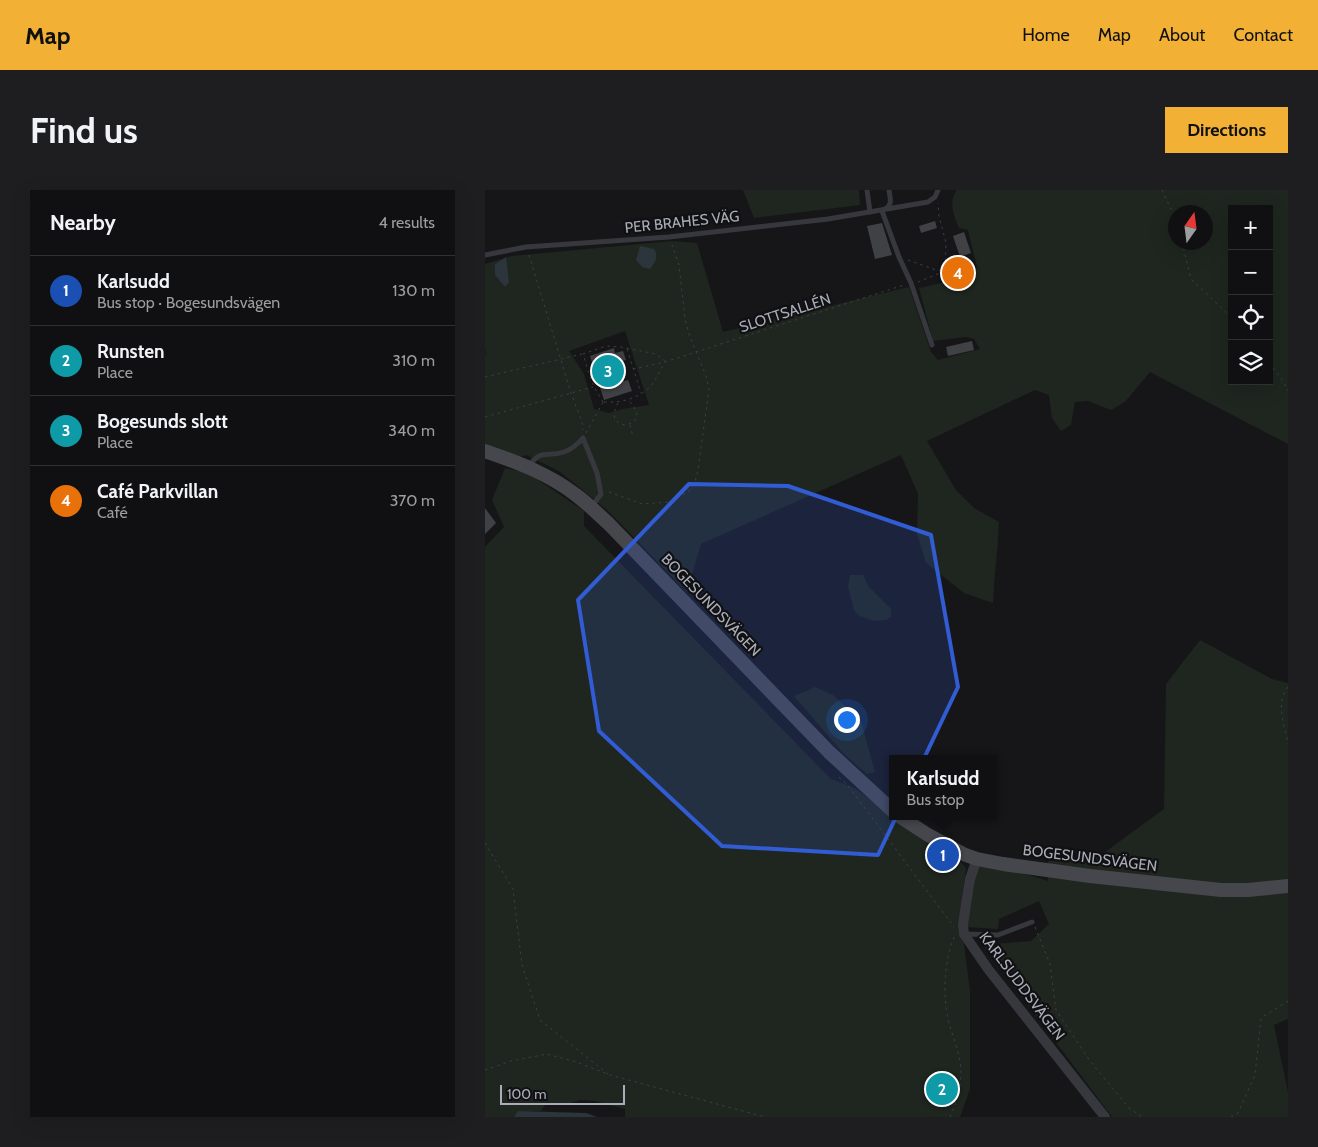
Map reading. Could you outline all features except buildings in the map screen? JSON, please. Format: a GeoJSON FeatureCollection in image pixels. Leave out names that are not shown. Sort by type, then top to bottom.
{"type":"FeatureCollection","features":[{"type":"Feature","properties":{"kind":"street","name":"BOGESUNDSVÄGEN"},"geometry":{"type":"LineString","coordinates":[[485,451],[528,467],[563,486],[608,523],[829,752],[889,808]]}},
{"type":"Feature","properties":{"kind":"street","name":"BOGESUNDSVÄGEN"},"geometry":{"type":"LineString","coordinates":[[905,820],[945,846],[977,859],[1041,870],[1221,890],[1248,890],[1288,886]]}},
{"type":"Feature","properties":{"kind":"street","name":"KARLSUDDSVÄGEN"},"geometry":{"type":"LineString","coordinates":[[977,859],[970,879],[961,932],[1105,1117]]}},
{"type":"Feature","properties":{"kind":"lane"},"geometry":{"type":"LineString","coordinates":[[867,190],[870,212]]}},
{"type":"Feature","properties":{"kind":"lane"},"geometry":{"type":"LineString","coordinates":[[889,190],[891,203],[888,208],[882,210],[899,257],[911,283],[932,345]]}},
{"type":"Feature","properties":{"kind":"lane","name":"PER BRAHES VÄG"},"geometry":{"type":"LineString","coordinates":[[485,255],[526,247],[669,237],[828,219],[928,202],[935,197],[938,190]]}},
{"type":"Feature","properties":{"kind":"lane"},"geometry":{"type":"LineString","coordinates":[[528,467],[532,460],[539,455],[564,452],[575,446],[583,438],[597,473],[601,494],[591,508]]}},
{"type":"Feature","properties":{"kind":"lane"},"geometry":{"type":"LineString","coordinates":[[961,932],[998,935],[1032,922]]}},
{"type":"Feature","properties":{"kind":"path"},"geometry":{"type":"LineString","coordinates":[[1163,190],[1169,205]]}},
{"type":"Feature","properties":{"kind":"path"},"geometry":{"type":"LineString","coordinates":[[899,257],[936,270],[945,271],[946,242],[937,208],[938,199]]}},
{"type":"Feature","properties":{"kind":"path"},"geometry":{"type":"LineString","coordinates":[[601,494],[609,492],[642,504],[664,503],[670,502],[689,491],[695,482],[709,388],[685,319],[679,265],[669,237]]}},
{"type":"Feature","properties":{"kind":"path"},"geometry":{"type":"LineString","coordinates":[[526,247],[571,393],[582,422],[583,438]]}},
{"type":"Feature","properties":{"kind":"path"},"geometry":{"type":"LineString","coordinates":[[1184,250],[1191,279],[1228,314]]}},
{"type":"Feature","properties":{"kind":"path","name":"SLOTTSALLÉN"},"geometry":{"type":"LineString","coordinates":[[633,369],[697,352],[929,278],[945,271]]}},
{"type":"Feature","properties":{"kind":"path"},"geometry":{"type":"LineString","coordinates":[[485,377],[583,354],[606,346],[656,354],[665,362],[651,386],[641,393],[628,400],[603,402]]}},
{"type":"Feature","properties":{"kind":"path"},"geometry":{"type":"LineString","coordinates":[[626,348],[641,393]]}},
{"type":"Feature","properties":{"kind":"path"},"geometry":{"type":"LineString","coordinates":[[583,354],[587,362],[589,376],[603,402]]}},
{"type":"Feature","properties":{"kind":"path"},"geometry":{"type":"LineString","coordinates":[[1273,368],[1288,391]]}},
{"type":"Feature","properties":{"kind":"path"},"geometry":{"type":"LineString","coordinates":[[485,417],[594,386]]}},
{"type":"Feature","properties":{"kind":"path"},"geometry":{"type":"LineString","coordinates":[[619,402],[615,409],[615,418],[622,425],[630,424],[636,418],[637,412],[628,400]]}},
{"type":"Feature","properties":{"kind":"path"},"geometry":{"type":"LineString","coordinates":[[583,438],[603,402]]}},
{"type":"Feature","properties":{"kind":"path"},"geometry":{"type":"LineString","coordinates":[[630,424],[633,437]]}},
{"type":"Feature","properties":{"kind":"path"},"geometry":{"type":"LineString","coordinates":[[1288,687],[1282,697],[1281,708],[1288,744]]}},
{"type":"Feature","properties":{"kind":"path"},"geometry":{"type":"LineString","coordinates":[[835,773],[849,787],[948,921],[961,932],[951,944],[945,974],[946,1005],[961,1070],[956,1104],[950,1117]]}},
{"type":"Feature","properties":{"kind":"path"},"geometry":{"type":"LineString","coordinates":[[485,843],[513,889],[522,965],[539,1020],[610,1075]]}},
{"type":"Feature","properties":{"kind":"path"},"geometry":{"type":"LineString","coordinates":[[1032,922],[1050,964],[1056,1010],[1090,1061],[1129,1108],[1142,1117]]}},
{"type":"Feature","properties":{"kind":"path"},"geometry":{"type":"LineString","coordinates":[[1231,1117],[1238,1113],[1255,1075],[1261,1018],[1288,1001]]}},
{"type":"Feature","properties":{"kind":"path"},"geometry":{"type":"LineString","coordinates":[[485,1070],[511,1061],[547,1054],[576,1062],[610,1075],[765,1117]]}},
{"type":"Feature","properties":{"kind":"highlighted area"},"geometry":{"type":"Polygon","coordinates":[[[689,484],[788,486],[931,535],[958,687],[878,855],[722,846],[599,731],[578,600],[689,484]]]}},
{"type":"Feature","properties":{"kind":"shaded area"},"geometry":{"type":"Polygon","coordinates":[[[743,190],[859,190],[860,205],[754,218],[743,190]]]}},
{"type":"Feature","properties":{"kind":"shaded area"},"geometry":{"type":"Polygon","coordinates":[[[957,190],[1288,190],[1288,444],[1150,372],[1125,402],[1111,410],[1088,401],[1075,402],[1071,425],[1061,431],[1052,418],[1049,395],[1035,390],[927,441],[956,490],[974,508],[999,522],[993,603],[964,593],[926,563],[917,534],[918,494],[901,455],[701,544],[687,592],[607,510],[559,471],[526,455],[520,457],[485,446],[485,264],[512,256],[672,241],[697,243],[723,332],[909,287],[931,352],[938,360],[980,349],[974,339],[966,337],[933,341],[919,288],[942,283],[957,290],[973,280],[977,267],[968,230],[959,228],[955,219],[953,199],[957,190]],[[625,331],[569,351],[584,374],[594,409],[609,413],[649,405],[625,331]]]}},
{"type":"Feature","properties":{"kind":"shaded area"},"geometry":{"type":"Polygon","coordinates":[[[640,246],[654,249],[656,259],[650,269],[642,267],[636,260],[640,246]]]}},
{"type":"Feature","properties":{"kind":"shaded area"},"geometry":{"type":"Polygon","coordinates":[[[506,257],[509,282],[505,287],[495,275],[495,264],[506,257]]]}},
{"type":"Feature","properties":{"kind":"shaded area"},"geometry":{"type":"Polygon","coordinates":[[[505,468],[528,473],[584,511],[584,526],[831,779],[855,788],[889,814],[889,820],[897,820],[937,851],[944,862],[957,860],[964,865],[966,869],[960,913],[970,991],[970,1089],[960,1117],[625,1117],[625,1109],[595,1101],[580,1100],[568,1104],[546,1104],[541,1111],[519,1111],[514,1117],[485,1117],[485,547],[504,527],[492,500],[505,468]]]}},
{"type":"Feature","properties":{"kind":"shaded area"},"geometry":{"type":"Polygon","coordinates":[[[850,575],[863,575],[869,587],[891,609],[891,617],[886,620],[874,621],[859,616],[854,610],[848,587],[850,575]]]}},
{"type":"Feature","properties":{"kind":"shaded area"},"geometry":{"type":"Polygon","coordinates":[[[1200,640],[1272,679],[1288,683],[1288,1019],[1274,1025],[1288,1092],[1288,1117],[1112,1117],[983,945],[1031,941],[1049,924],[1039,901],[999,919],[998,929],[966,927],[975,871],[982,864],[1016,871],[1048,881],[1048,861],[1101,855],[1164,809],[1166,684],[1200,640]]]}},
{"type":"Feature","properties":{"kind":"shaded area"},"geometry":{"type":"Polygon","coordinates":[[[815,687],[833,695],[861,721],[875,772],[867,774],[843,753],[794,696],[815,687]]]}},
{"type":"Feature","properties":{"kind":"shaded area"},"geometry":{"type":"Polygon","coordinates":[[[518,1111],[586,1113],[597,1117],[514,1117],[518,1111]]]}},
{"type":"Feature","properties":{"kind":"place","name":"Café Parkvillan"},"geometry":{"type":"Point","coordinates":[958,273]}},
{"type":"Feature","properties":{"kind":"place","name":"Bogesunds slott"},"geometry":{"type":"Point","coordinates":[608,371]}},
{"type":"Feature","properties":{"kind":"place","name":"Karlsudd"},"geometry":{"type":"Point","coordinates":[943,855]}},
{"type":"Feature","properties":{"kind":"place","name":"Runsten"},"geometry":{"type":"Point","coordinates":[942,1089]}}]}
